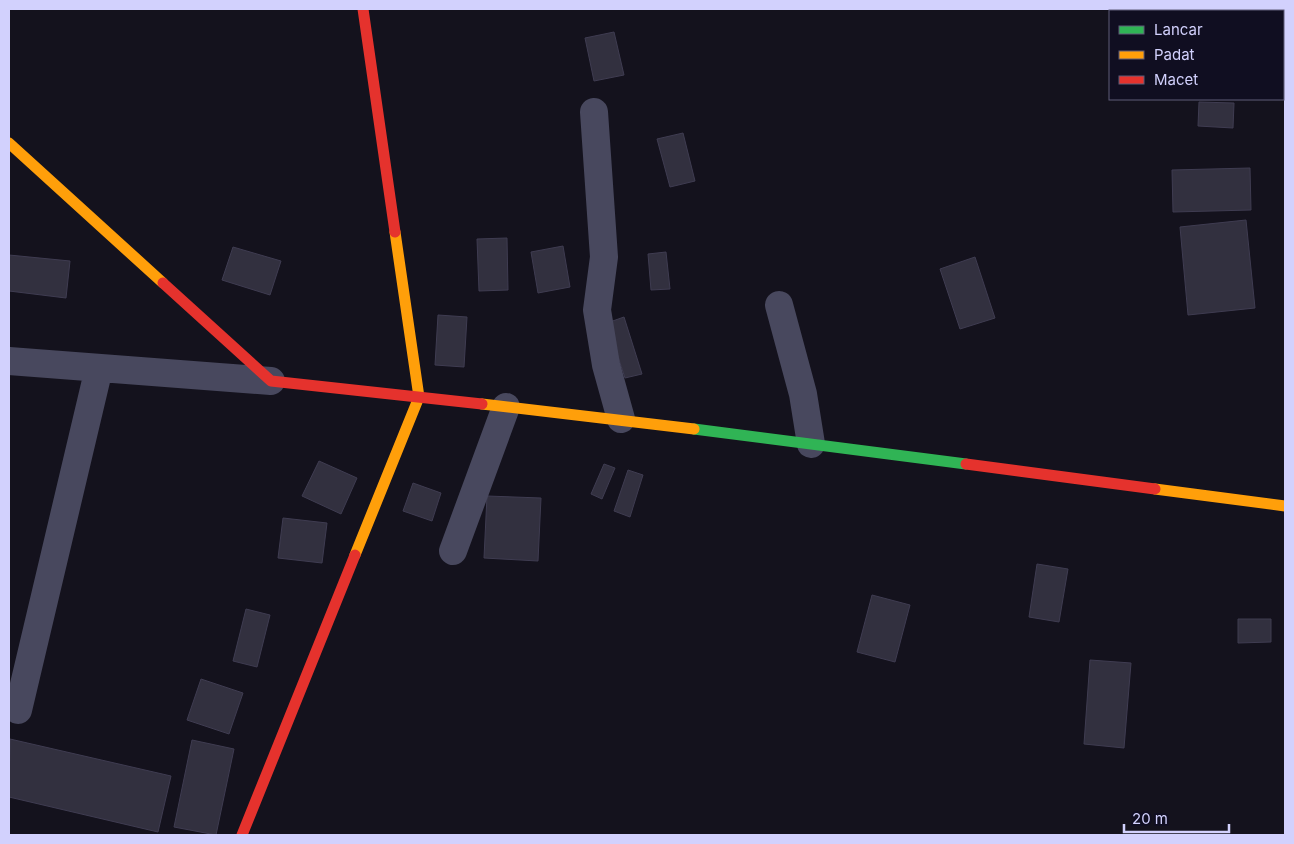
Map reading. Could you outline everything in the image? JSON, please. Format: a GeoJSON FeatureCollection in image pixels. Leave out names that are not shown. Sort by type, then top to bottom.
{"type":"FeatureCollection","features":[{"type":"Feature","properties":{"kind":"street"},"geometry":{"type":"LineString","coordinates":[[242,835],[419,397],[362,9]]}},
{"type":"Feature","properties":{"kind":"street"},"geometry":{"type":"LineString","coordinates":[[594,112],[604,258],[597,310],[606,365],[621,419]]}},
{"type":"Feature","properties":{"kind":"street"},"geometry":{"type":"LineString","coordinates":[[9,143],[271,381]]}},
{"type":"Feature","properties":{"kind":"street"},"geometry":{"type":"LineString","coordinates":[[779,305],[803,394],[811,444]]}},
{"type":"Feature","properties":{"kind":"street"},"geometry":{"type":"LineString","coordinates":[[9,361],[271,381],[621,419],[1285,506]]}},
{"type":"Feature","properties":{"kind":"street"},"geometry":{"type":"LineString","coordinates":[[18,710],[99,368]]}},
{"type":"Feature","properties":{"kind":"street"},"geometry":{"type":"LineString","coordinates":[[452,551],[506,406]]}},
{"type":"Feature","properties":{"kind":"building"},"geometry":{"type":"Polygon","coordinates":[[[614,32],[624,75],[594,81],[585,38],[614,32]]]}},
{"type":"Feature","properties":{"kind":"building"},"geometry":{"type":"Polygon","coordinates":[[[1199,102],[1234,103],[1233,128],[1198,126],[1199,102]]]}},
{"type":"Feature","properties":{"kind":"building"},"geometry":{"type":"Polygon","coordinates":[[[683,133],[695,181],[670,187],[657,139],[683,133]]]}},
{"type":"Feature","properties":{"kind":"building"},"geometry":{"type":"Polygon","coordinates":[[[1250,168],[1251,210],[1173,212],[1172,170],[1250,168]]]}},
{"type":"Feature","properties":{"kind":"building"},"geometry":{"type":"Polygon","coordinates":[[[1246,220],[1255,308],[1188,315],[1180,227],[1246,220]]]}},
{"type":"Feature","properties":{"kind":"building"},"geometry":{"type":"Polygon","coordinates":[[[507,238],[508,290],[479,291],[477,239],[507,238]]]}},
{"type":"Feature","properties":{"kind":"building"},"geometry":{"type":"Polygon","coordinates":[[[563,246],[570,287],[538,293],[531,252],[563,246]]]}},
{"type":"Feature","properties":{"kind":"building"},"geometry":{"type":"Polygon","coordinates":[[[233,247],[281,261],[270,295],[222,280],[233,247]]]}},
{"type":"Feature","properties":{"kind":"building"},"geometry":{"type":"Polygon","coordinates":[[[666,252],[670,289],[651,290],[648,254],[666,252]]]}},
{"type":"Feature","properties":{"kind":"building"},"geometry":{"type":"Polygon","coordinates":[[[9,255],[70,261],[66,298],[9,291],[9,255]]]}},
{"type":"Feature","properties":{"kind":"building"},"geometry":{"type":"Polygon","coordinates":[[[975,257],[995,318],[960,329],[940,269],[975,257]]]}},
{"type":"Feature","properties":{"kind":"building"},"geometry":{"type":"Polygon","coordinates":[[[438,315],[467,317],[464,367],[435,365],[438,315]]]}},
{"type":"Feature","properties":{"kind":"building"},"geometry":{"type":"Polygon","coordinates":[[[624,317],[642,374],[625,378],[607,323],[624,317]]]}},
{"type":"Feature","properties":{"kind":"building"},"geometry":{"type":"Polygon","coordinates":[[[319,461],[357,478],[341,514],[302,496],[319,461]]]}},
{"type":"Feature","properties":{"kind":"building"},"geometry":{"type":"Polygon","coordinates":[[[604,464],[615,468],[602,499],[591,494],[604,464]]]}},
{"type":"Feature","properties":{"kind":"building"},"geometry":{"type":"Polygon","coordinates":[[[628,470],[643,475],[630,517],[614,511],[628,470]]]}},
{"type":"Feature","properties":{"kind":"building"},"geometry":{"type":"Polygon","coordinates":[[[413,483],[441,493],[432,521],[403,511],[413,483]]]}},
{"type":"Feature","properties":{"kind":"building"},"geometry":{"type":"Polygon","coordinates":[[[487,496],[541,498],[538,561],[484,558],[487,496]]]}},
{"type":"Feature","properties":{"kind":"building"},"geometry":{"type":"Polygon","coordinates":[[[283,518],[327,523],[322,563],[278,558],[283,518]]]}},
{"type":"Feature","properties":{"kind":"building"},"geometry":{"type":"Polygon","coordinates":[[[1037,564],[1068,569],[1059,622],[1029,617],[1037,564]]]}},
{"type":"Feature","properties":{"kind":"building"},"geometry":{"type":"Polygon","coordinates":[[[872,595],[910,605],[895,662],[857,652],[872,595]]]}},
{"type":"Feature","properties":{"kind":"building"},"geometry":{"type":"Polygon","coordinates":[[[246,609],[270,615],[257,667],[233,661],[246,609]]]}},
{"type":"Feature","properties":{"kind":"building"},"geometry":{"type":"Polygon","coordinates":[[[1238,619],[1271,619],[1271,642],[1238,643],[1238,619]]]}},
{"type":"Feature","properties":{"kind":"building"},"geometry":{"type":"Polygon","coordinates":[[[1090,660],[1131,663],[1124,748],[1084,744],[1090,660]]]}},
{"type":"Feature","properties":{"kind":"building"},"geometry":{"type":"Polygon","coordinates":[[[201,679],[243,693],[229,734],[187,720],[201,679]]]}},
{"type":"Feature","properties":{"kind":"building"},"geometry":{"type":"Polygon","coordinates":[[[10,739],[171,776],[158,832],[9,797],[10,739]]]}},
{"type":"Feature","properties":{"kind":"building"},"geometry":{"type":"Polygon","coordinates":[[[192,740],[234,749],[216,835],[174,827],[192,740]]]}},
{"type":"Feature","properties":{"kind":"traffic: fast"},"geometry":{"type":"LineString","coordinates":[[694,429],[966,464]]}},
{"type":"Feature","properties":{"kind":"traffic: slow"},"geometry":{"type":"LineString","coordinates":[[9,143],[163,283]]}},
{"type":"Feature","properties":{"kind":"traffic: slow"},"geometry":{"type":"LineString","coordinates":[[355,555],[419,397],[395,232]]}},
{"type":"Feature","properties":{"kind":"traffic: slow"},"geometry":{"type":"LineString","coordinates":[[482,404],[694,429]]}},
{"type":"Feature","properties":{"kind":"traffic: slow"},"geometry":{"type":"LineString","coordinates":[[1155,489],[1285,506]]}},
{"type":"Feature","properties":{"kind":"traffic: jam"},"geometry":{"type":"LineString","coordinates":[[363,9],[395,232]]}},
{"type":"Feature","properties":{"kind":"traffic: jam"},"geometry":{"type":"LineString","coordinates":[[163,283],[271,381],[482,404]]}},
{"type":"Feature","properties":{"kind":"traffic: jam"},"geometry":{"type":"LineString","coordinates":[[966,464],[1155,489]]}},
{"type":"Feature","properties":{"kind":"traffic: jam"},"geometry":{"type":"LineString","coordinates":[[242,835],[355,555]]}}]}
